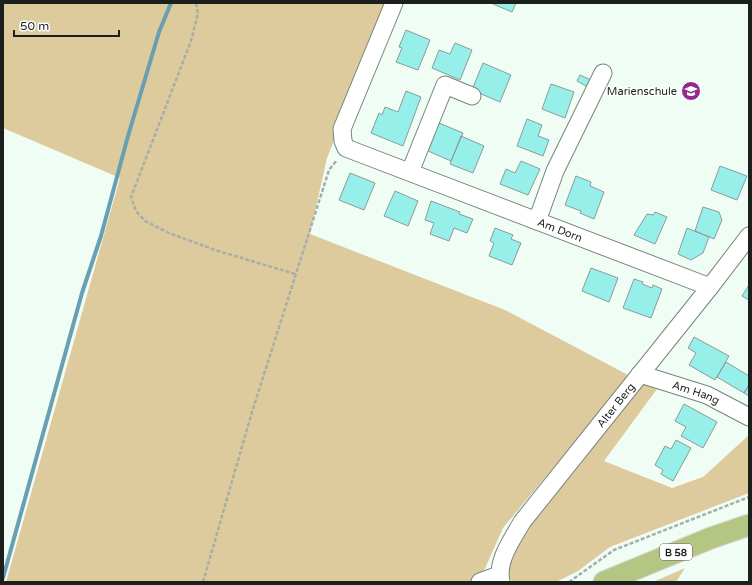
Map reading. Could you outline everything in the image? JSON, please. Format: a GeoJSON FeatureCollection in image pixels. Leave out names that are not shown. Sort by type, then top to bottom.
{"type":"FeatureCollection","features":[{"type":"Feature","properties":{"kind":"main road","name":"B 58"},"geometry":{"type":"LineString","coordinates":[[604,582],[711,538],[749,525]]}},
{"type":"Feature","properties":{"kind":"street"},"geometry":{"type":"LineString","coordinates":[[346,148],[343,141],[342,128],[394,3]]}},
{"type":"Feature","properties":{"kind":"street"},"geometry":{"type":"LineString","coordinates":[[537,221],[556,171],[603,73]]}},
{"type":"Feature","properties":{"kind":"street"},"geometry":{"type":"LineString","coordinates":[[410,172],[444,85],[472,96]]}},
{"type":"Feature","properties":{"kind":"street","name":"Am Dorn"},"geometry":{"type":"LineString","coordinates":[[346,148],[710,287]]}},
{"type":"Feature","properties":{"kind":"street","name":"Alter Berg"},"geometry":{"type":"LineString","coordinates":[[500,578],[505,552],[522,522],[749,236]]}},
{"type":"Feature","properties":{"kind":"street","name":"Am Hang"},"geometry":{"type":"LineString","coordinates":[[640,374],[707,395],[749,417]]}},
{"type":"Feature","properties":{"kind":"street"},"geometry":{"type":"LineString","coordinates":[[480,582],[500,578]]}},
{"type":"Feature","properties":{"kind":"path"},"geometry":{"type":"LineString","coordinates":[[196,3],[198,13],[191,41],[131,197],[136,211],[145,221],[169,233],[215,250],[295,274]]}},
{"type":"Feature","properties":{"kind":"path"},"geometry":{"type":"LineString","coordinates":[[203,582],[252,412],[329,170],[346,148]]}},
{"type":"Feature","properties":{"kind":"path"},"geometry":{"type":"LineString","coordinates":[[570,582],[614,550],[749,497]]}},
{"type":"Feature","properties":{"kind":"shaded area"},"geometry":{"type":"Polygon","coordinates":[[[3,3],[390,3],[327,158],[310,234],[505,310],[630,376],[503,528],[483,573],[471,582],[6,582],[120,178],[3,128],[3,3]]]}},
{"type":"Feature","properties":{"kind":"shaded area"},"geometry":{"type":"Polygon","coordinates":[[[641,382],[657,389],[604,461],[672,488],[703,477],[749,435],[749,493],[610,547],[578,571],[556,582],[512,582],[507,574],[522,532],[641,382]]]}},
{"type":"Feature","properties":{"kind":"shaded area"},"geometry":{"type":"Polygon","coordinates":[[[685,568],[676,582],[653,582],[685,568]]]}},
{"type":"Feature","properties":{"kind":"building"},"geometry":{"type":"Polygon","coordinates":[[[493,3],[516,3],[512,12],[493,3]]]}},
{"type":"Feature","properties":{"kind":"building"},"geometry":{"type":"Polygon","coordinates":[[[406,30],[430,40],[418,70],[396,62],[402,48],[399,47],[406,30]]]}},
{"type":"Feature","properties":{"kind":"building"},"geometry":{"type":"Polygon","coordinates":[[[455,43],[472,50],[460,80],[432,68],[439,50],[450,54],[455,43]]]}},
{"type":"Feature","properties":{"kind":"building"},"geometry":{"type":"Polygon","coordinates":[[[483,63],[511,75],[500,102],[472,90],[483,63]]]}},
{"type":"Feature","properties":{"kind":"building"},"geometry":{"type":"Polygon","coordinates":[[[580,75],[591,80],[588,87],[577,81],[580,75]]]}},
{"type":"Feature","properties":{"kind":"building"},"geometry":{"type":"Polygon","coordinates":[[[551,84],[574,92],[565,118],[542,109],[551,84]]]}},
{"type":"Feature","properties":{"kind":"building"},"geometry":{"type":"Polygon","coordinates":[[[406,91],[421,97],[403,146],[371,133],[379,113],[382,115],[385,107],[398,112],[406,91]]]}},
{"type":"Feature","properties":{"kind":"building"},"geometry":{"type":"Polygon","coordinates":[[[527,119],[542,125],[538,136],[549,140],[543,156],[517,146],[527,119]]]}},
{"type":"Feature","properties":{"kind":"building"},"geometry":{"type":"Polygon","coordinates":[[[439,123],[463,133],[451,161],[428,151],[439,123]]]}},
{"type":"Feature","properties":{"kind":"building"},"geometry":{"type":"Polygon","coordinates":[[[461,136],[484,146],[473,173],[450,164],[461,136]]]}},
{"type":"Feature","properties":{"kind":"building"},"geometry":{"type":"Polygon","coordinates":[[[521,161],[540,169],[528,195],[500,184],[506,169],[515,173],[521,161]]]}},
{"type":"Feature","properties":{"kind":"building"},"geometry":{"type":"Polygon","coordinates":[[[720,166],[747,176],[737,200],[711,190],[720,166]]]}},
{"type":"Feature","properties":{"kind":"building"},"geometry":{"type":"Polygon","coordinates":[[[350,173],[375,183],[364,210],[339,200],[350,173]]]}},
{"type":"Feature","properties":{"kind":"building"},"geometry":{"type":"Polygon","coordinates":[[[576,176],[591,182],[590,186],[604,192],[594,219],[580,213],[581,211],[565,205],[576,176]]]}},
{"type":"Feature","properties":{"kind":"building"},"geometry":{"type":"Polygon","coordinates":[[[395,191],[418,201],[408,226],[384,216],[395,191]]]}},
{"type":"Feature","properties":{"kind":"building"},"geometry":{"type":"Polygon","coordinates":[[[431,201],[460,212],[459,214],[473,219],[467,233],[454,228],[449,241],[430,234],[434,223],[425,220],[431,201]]]}},
{"type":"Feature","properties":{"kind":"building"},"geometry":{"type":"Polygon","coordinates":[[[703,207],[719,212],[722,220],[714,239],[695,231],[703,207]]]}},
{"type":"Feature","properties":{"kind":"building"},"geometry":{"type":"Polygon","coordinates":[[[655,212],[667,217],[655,244],[634,235],[647,214],[653,215],[655,212]]]}},
{"type":"Feature","properties":{"kind":"building"},"geometry":{"type":"Polygon","coordinates":[[[495,228],[513,235],[511,239],[521,243],[512,265],[489,256],[494,243],[490,241],[495,228]]]}},
{"type":"Feature","properties":{"kind":"building"},"geometry":{"type":"Polygon","coordinates":[[[687,228],[709,237],[703,253],[691,260],[678,254],[687,228]]]}},
{"type":"Feature","properties":{"kind":"building"},"geometry":{"type":"Polygon","coordinates":[[[591,268],[618,278],[609,302],[582,291],[591,268]]]}},
{"type":"Feature","properties":{"kind":"building"},"geometry":{"type":"Polygon","coordinates":[[[634,279],[643,282],[642,284],[652,288],[653,285],[662,289],[651,318],[623,308],[634,279]]]}},
{"type":"Feature","properties":{"kind":"building"},"geometry":{"type":"Polygon","coordinates":[[[749,285],[749,300],[742,296],[749,285]]]}},
{"type":"Feature","properties":{"kind":"building"},"geometry":{"type":"Polygon","coordinates":[[[694,337],[729,356],[715,380],[689,365],[696,353],[688,348],[694,337]]]}},
{"type":"Feature","properties":{"kind":"building"},"geometry":{"type":"Polygon","coordinates":[[[726,362],[749,376],[749,385],[744,393],[717,377],[726,362]]]}},
{"type":"Feature","properties":{"kind":"building"},"geometry":{"type":"Polygon","coordinates":[[[749,385],[749,396],[744,393],[749,385]]]}},
{"type":"Feature","properties":{"kind":"building"},"geometry":{"type":"Polygon","coordinates":[[[684,404],[717,422],[703,448],[681,436],[686,427],[675,421],[684,404]]]}},
{"type":"Feature","properties":{"kind":"building"},"geometry":{"type":"Polygon","coordinates":[[[676,440],[691,448],[673,481],[661,474],[663,470],[655,465],[665,446],[671,449],[676,440]]]}},
{"type":"Feature","properties":{"kind":"waterway"},"geometry":{"type":"LineString","coordinates":[[3,578],[82,293],[101,236],[128,136],[159,32],[171,3]]}},
{"type":"Feature","properties":{"kind":"place","name":"Marienschule"},"geometry":{"type":"Point","coordinates":[691,91]}}]}
